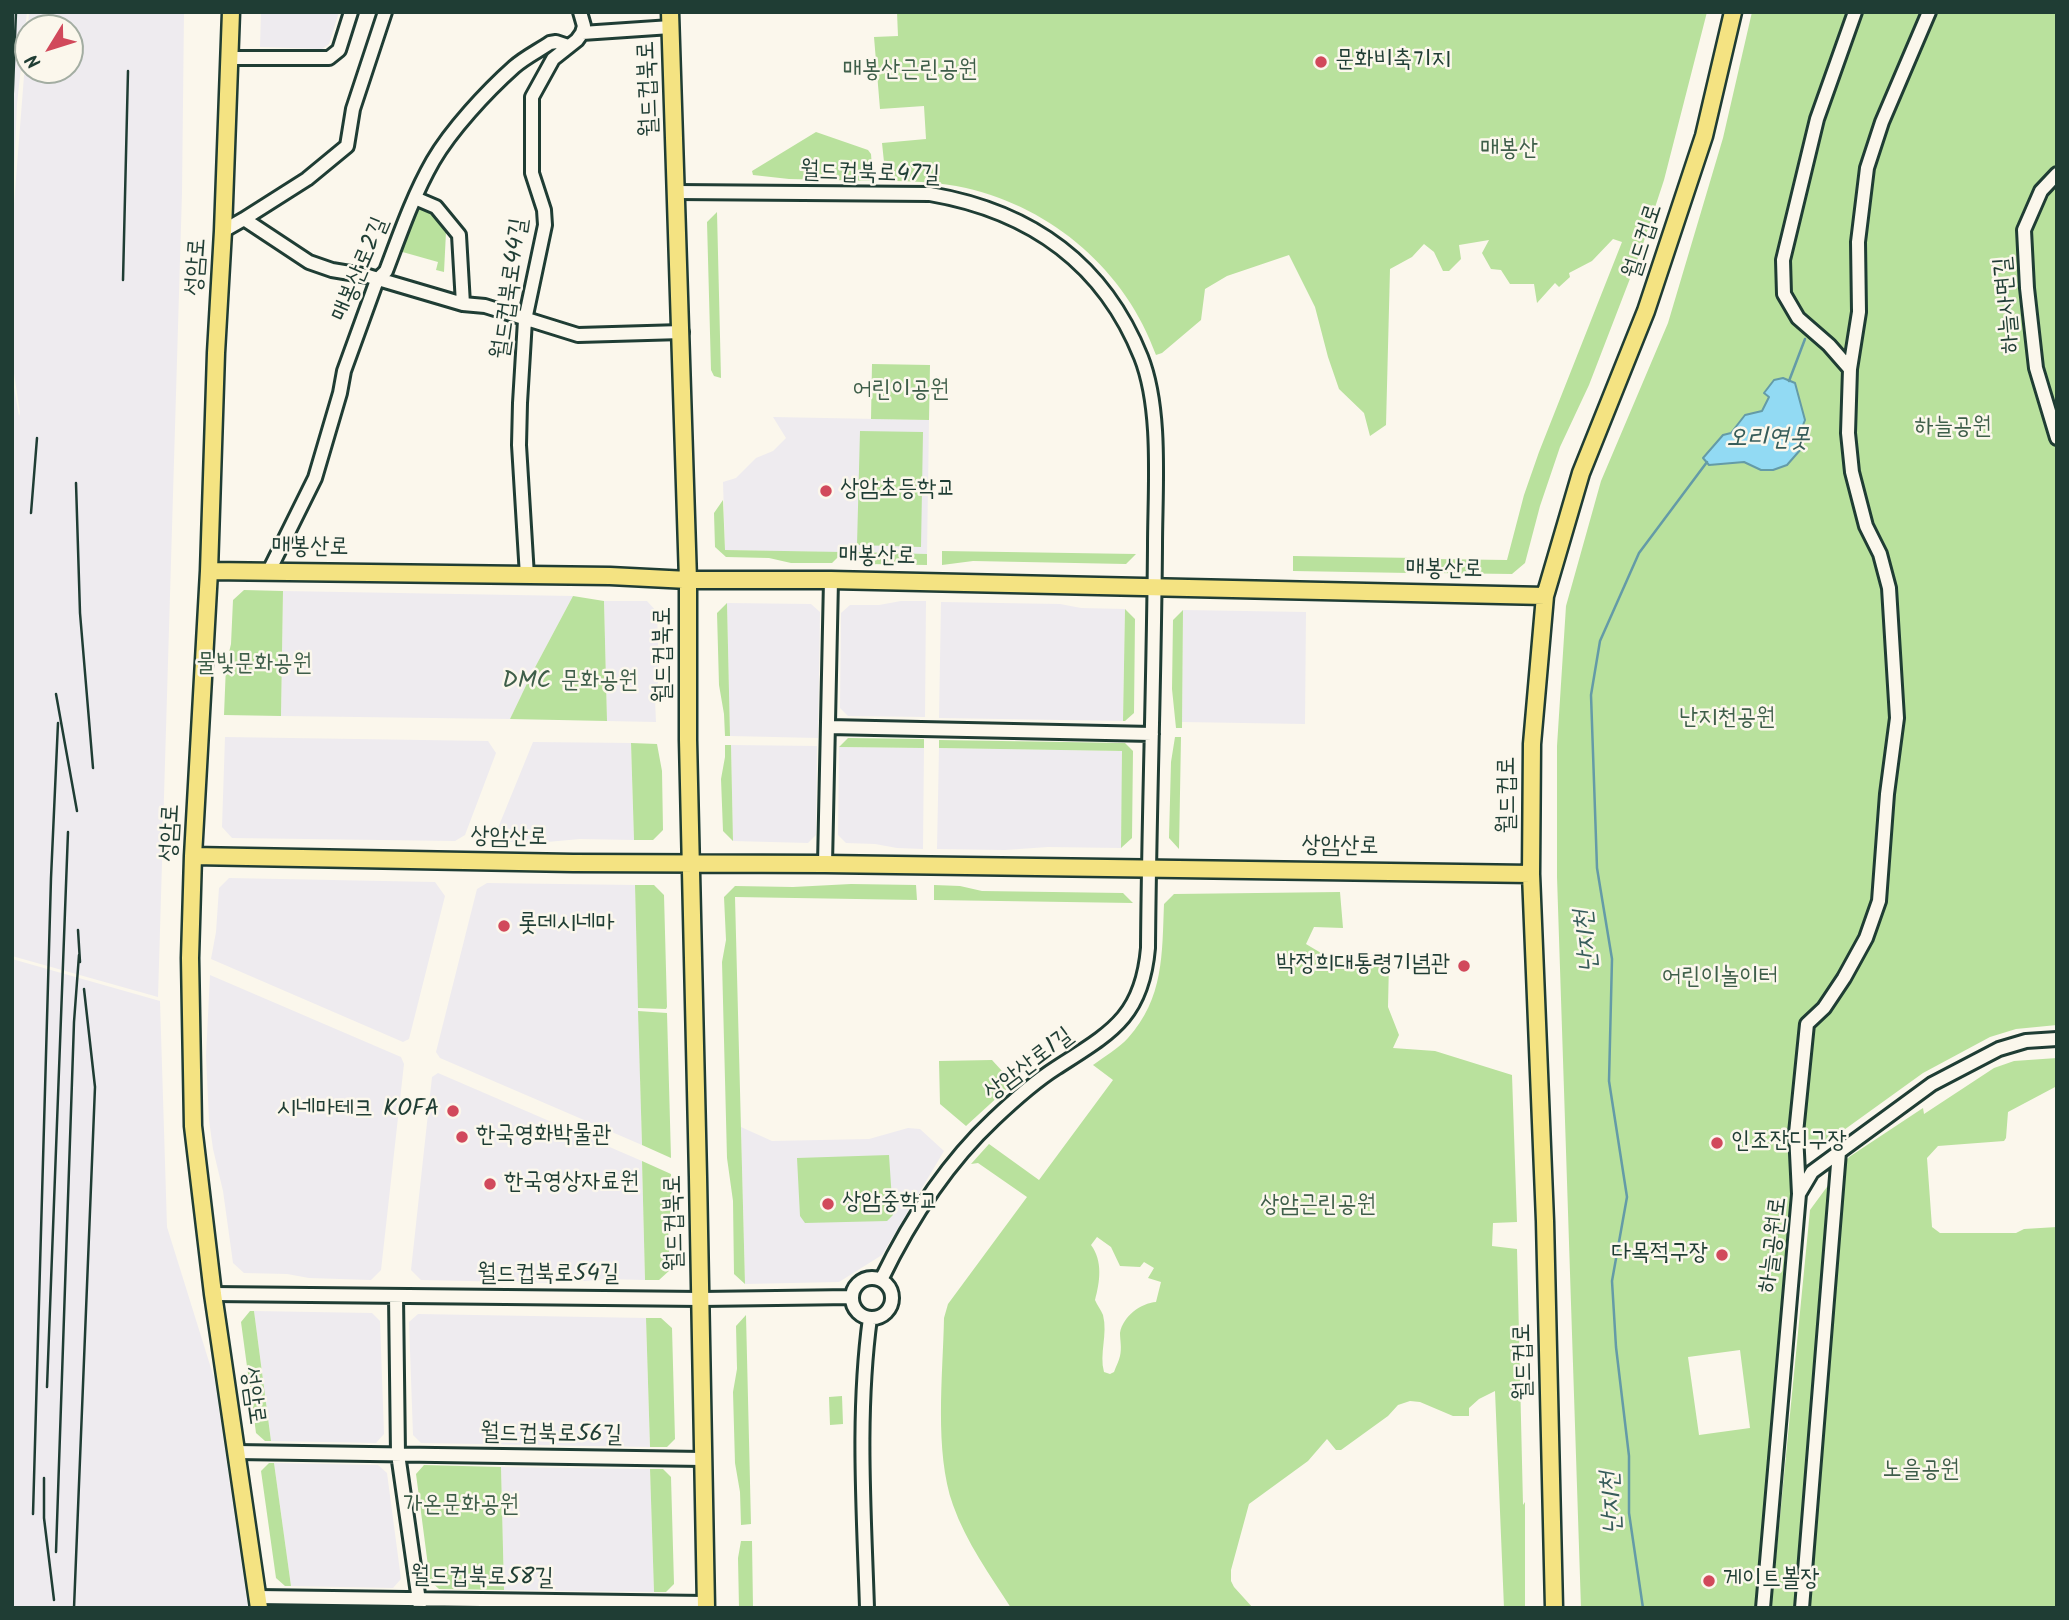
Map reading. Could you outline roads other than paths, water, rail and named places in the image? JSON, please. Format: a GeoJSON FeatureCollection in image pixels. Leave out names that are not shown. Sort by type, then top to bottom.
{"type":"FeatureCollection","features":[{"type":"Feature","properties":{"kind":"main road","name":"성암로"},"geometry":{"type":"LineString","coordinates":[[231,12],[209,571],[192,856],[190,958],[193,1126],[258,1602]]}},
{"type":"Feature","properties":{"kind":"main road","name":"월드컵로"},"geometry":{"type":"LineString","coordinates":[[1554,1608],[1545,1221],[1531,874],[1532,744],[1545,596],[1581,473],[1646,311],[1704,136],[1733,12]]}},
{"type":"Feature","properties":{"kind":"main road","name":"월드컵북로"},"geometry":{"type":"LineString","coordinates":[[671,20],[688,580],[688,731],[706,1605]]}},
{"type":"Feature","properties":{"kind":"main road","name":"매봉산로"},"geometry":{"type":"LineString","coordinates":[[209,571],[1155,586],[1545,596]]}},
{"type":"Feature","properties":{"kind":"main road","name":"상암산로"},"geometry":{"type":"LineString","coordinates":[[192,856],[1531,874]]}},
{"type":"Feature","properties":{"kind":"street"},"geometry":{"type":"LineString","coordinates":[[229,58],[329,58],[339,50],[351,12]]}},
{"type":"Feature","properties":{"kind":"street"},"geometry":{"type":"LineString","coordinates":[[223,231],[307,179],[346,146],[353,109],[385,12]]}},
{"type":"Feature","properties":{"kind":"street"},"geometry":{"type":"LineString","coordinates":[[580,12],[584,26],[582,33],[671,20]]}},
{"type":"Feature","properties":{"kind":"street"},"geometry":{"type":"LineString","coordinates":[[1850,369],[1829,345],[1798,318],[1784,294],[1783,260],[1817,119],[1855,12]]}},
{"type":"Feature","properties":{"kind":"street"},"geometry":{"type":"LineString","coordinates":[[1799,1194],[1796,1133],[1807,1024],[1824,1008],[1844,978],[1866,939],[1880,901],[1896,718],[1889,589],[1880,554],[1866,526],[1852,472],[1848,433],[1850,369],[1859,312],[1858,243],[1867,167],[1882,122],[1929,12]]}},
{"type":"Feature","properties":{"kind":"street","name":"월드컵북로44길"},"geometry":{"type":"LineString","coordinates":[[527,576],[519,445],[520,403],[525,320],[545,225],[544,210],[532,173],[532,97],[553,59],[582,33]]}},
{"type":"Feature","properties":{"kind":"street","name":"매봉산로2길"},"geometry":{"type":"LineString","coordinates":[[269,571],[315,478],[344,371],[377,280],[386,271],[433,161],[450,136],[515,66],[550,43],[569,46]]}},
{"type":"Feature","properties":{"kind":"street","name":"하늘사면길"},"geometry":{"type":"LineString","coordinates":[[2057,174],[2041,191],[2024,230],[2026,288],[2036,368],[2057,438]]}},
{"type":"Feature","properties":{"kind":"street","name":"월드컵북로47길"},"geometry":{"type":"LineString","coordinates":[[677,192],[930,194],[989,208],[1018,220],[1063,249],[1098,284],[1116,307],[1142,359],[1150,387],[1155,461],[1155,586]]}},
{"type":"Feature","properties":{"kind":"street"},"geometry":{"type":"LineString","coordinates":[[415,198],[436,207],[459,235],[463,304]]}},
{"type":"Feature","properties":{"kind":"street"},"geometry":{"type":"LineString","coordinates":[[244,219],[309,262],[332,270],[368,276],[463,304],[485,306],[578,335],[682,332]]}},
{"type":"Feature","properties":{"kind":"street"},"geometry":{"type":"LineString","coordinates":[[825,864],[831,580]]}},
{"type":"Feature","properties":{"kind":"street"},"geometry":{"type":"LineString","coordinates":[[1149,869],[1155,586]]}},
{"type":"Feature","properties":{"kind":"street"},"geometry":{"type":"LineString","coordinates":[[829,727],[1152,734]]}},
{"type":"Feature","properties":{"kind":"street","name":"상암산로1길"},"geometry":{"type":"LineString","coordinates":[[881,1280],[914,1217],[936,1184],[970,1144],[1020,1095],[1110,1032],[1135,1002],[1146,966],[1149,869]]}},
{"type":"Feature","properties":{"kind":"street","name":"하늘공원로"},"geometry":{"type":"LineString","coordinates":[[1763,1608],[1799,1194],[1812,1172],[1933,1084],[1999,1049],[2026,1041],[2057,1039]]}},
{"type":"Feature","properties":{"kind":"street"},"geometry":{"type":"LineString","coordinates":[[1802,1608],[1839,1152]]}},
{"type":"Feature","properties":{"kind":"street"},"geometry":{"type":"LineString","coordinates":[[862,1280],[881,1280],[891,1290],[892,1304],[884,1315],[870,1318],[857,1311],[852,1297],[853,1291],[862,1280]]}},
{"type":"Feature","properties":{"kind":"street","name":"월드컵북로54길"},"geometry":{"type":"LineString","coordinates":[[214,1294],[701,1299]]}},
{"type":"Feature","properties":{"kind":"street"},"geometry":{"type":"LineString","coordinates":[[396,1296],[398,1454],[419,1603]]}},
{"type":"Feature","properties":{"kind":"street","name":"월드컵북로"},"geometry":{"type":"LineString","coordinates":[[701,1299],[852,1297]]}},
{"type":"Feature","properties":{"kind":"street"},"geometry":{"type":"LineString","coordinates":[[867,1608],[863,1390],[870,1318]]}},
{"type":"Feature","properties":{"kind":"street","name":"월드컵북로56길"},"geometry":{"type":"LineString","coordinates":[[236,1452],[703,1459]]}},
{"type":"Feature","properties":{"kind":"street","name":"월드컵북로58길"},"geometry":{"type":"LineString","coordinates":[[258,1602],[706,1605]]}},
{"type":"Feature","properties":{"kind":"water","name":"오리연못"},"geometry":{"type":"Polygon","coordinates":[[[1783,378],[1795,383],[1805,420],[1798,438],[1801,449],[1787,465],[1773,470],[1761,470],[1744,462],[1709,465],[1703,458],[1723,435],[1731,433],[1745,415],[1762,411],[1769,397],[1764,393],[1774,380],[1783,378]]]}},
{"type":"Feature","properties":{"kind":"waterway","name":"난지천"},"geometry":{"type":"LineString","coordinates":[[1789,381],[1805,339]]}},
{"type":"Feature","properties":{"kind":"waterway","name":"난지천"},"geometry":{"type":"LineString","coordinates":[[1643,1608],[1629,1513],[1629,1456],[1616,1347],[1612,1281],[1627,1197],[1609,1081],[1612,959],[1597,868],[1591,695],[1600,641],[1639,553],[1707,462]]}},
{"type":"Feature","properties":{"kind":"railway"},"geometry":{"type":"LineString","coordinates":[[12,113],[16,12]]}},
{"type":"Feature","properties":{"kind":"railway"},"geometry":{"type":"LineString","coordinates":[[123,280],[128,71]]}},
{"type":"Feature","properties":{"kind":"railway"},"geometry":{"type":"LineString","coordinates":[[31,513],[37,438]]}},
{"type":"Feature","properties":{"kind":"railway"},"geometry":{"type":"LineString","coordinates":[[76,483],[80,613],[93,768]]}},
{"type":"Feature","properties":{"kind":"railway"},"geometry":{"type":"LineString","coordinates":[[56,694],[77,811]]}},
{"type":"Feature","properties":{"kind":"railway"},"geometry":{"type":"LineString","coordinates":[[33,1514],[51,878],[58,723]]}},
{"type":"Feature","properties":{"kind":"railway"},"geometry":{"type":"LineString","coordinates":[[47,1387],[68,832]]}},
{"type":"Feature","properties":{"kind":"railway"},"geometry":{"type":"LineString","coordinates":[[78,930],[80,962]]}},
{"type":"Feature","properties":{"kind":"railway"},"geometry":{"type":"LineString","coordinates":[[56,1552],[74,1022],[79,955]]}},
{"type":"Feature","properties":{"kind":"railway"},"geometry":{"type":"LineString","coordinates":[[74,1608],[95,1087],[84,989]]}},
{"type":"Feature","properties":{"kind":"railway"},"geometry":{"type":"LineString","coordinates":[[44,1478],[44,1518],[54,1600]]}},
{"type":"Feature","properties":{"kind":"place","name":"문화비축기지"},"geometry":{"type":"Point","coordinates":[1321,62]}},
{"type":"Feature","properties":{"kind":"place","name":"상암초등학교"},"geometry":{"type":"Point","coordinates":[826,491]}},
{"type":"Feature","properties":{"kind":"place","name":"롯데시네마"},"geometry":{"type":"Point","coordinates":[504,926]}},
{"type":"Feature","properties":{"kind":"place","name":"박정희대통령기념관"},"geometry":{"type":"Point","coordinates":[1464,966]}},
{"type":"Feature","properties":{"kind":"place","name":"시네마테크 KOFA"},"geometry":{"type":"Point","coordinates":[453,1111]}},
{"type":"Feature","properties":{"kind":"place","name":"한국영화박물관"},"geometry":{"type":"Point","coordinates":[462,1137]}},
{"type":"Feature","properties":{"kind":"place","name":"인조잔디구장"},"geometry":{"type":"Point","coordinates":[1717,1143]}},
{"type":"Feature","properties":{"kind":"place","name":"한국영상자료원"},"geometry":{"type":"Point","coordinates":[490,1184]}},
{"type":"Feature","properties":{"kind":"place","name":"상암중학교"},"geometry":{"type":"Point","coordinates":[828,1204]}},
{"type":"Feature","properties":{"kind":"place","name":"다목적구장"},"geometry":{"type":"Point","coordinates":[1722,1255]}},
{"type":"Feature","properties":{"kind":"place","name":"게이트볼장"},"geometry":{"type":"Point","coordinates":[1709,1581]}},
{"type":"Feature","properties":{"kind":"park label","name":"매봉산근린공원"},"geometry":{"type":"Point","coordinates":[910,72]}},
{"type":"Feature","properties":{"kind":"park label","name":"매봉산"},"geometry":{"type":"Point","coordinates":[1509,151]}},
{"type":"Feature","properties":{"kind":"park label","name":"어린이공원"},"geometry":{"type":"Point","coordinates":[901,392]}},
{"type":"Feature","properties":{"kind":"park label","name":"하늘공원"},"geometry":{"type":"Point","coordinates":[1953,429]}},
{"type":"Feature","properties":{"kind":"park label","name":"물빛문화공원"},"geometry":{"type":"Point","coordinates":[254,666]}},
{"type":"Feature","properties":{"kind":"park label","name":"DMC 문화공원"},"geometry":{"type":"Point","coordinates":[570,683]}},
{"type":"Feature","properties":{"kind":"park label","name":"난지천공원"},"geometry":{"type":"Point","coordinates":[1727,720]}},
{"type":"Feature","properties":{"kind":"park label","name":"어린이놀이터"},"geometry":{"type":"Point","coordinates":[1720,979]}},
{"type":"Feature","properties":{"kind":"park label","name":"상암근린공원"},"geometry":{"type":"Point","coordinates":[1318,1207]}},
{"type":"Feature","properties":{"kind":"park label","name":"노을공원"},"geometry":{"type":"Point","coordinates":[1921,1472]}},
{"type":"Feature","properties":{"kind":"park label","name":"가온문화공원"},"geometry":{"type":"Point","coordinates":[461,1507]}}]}
